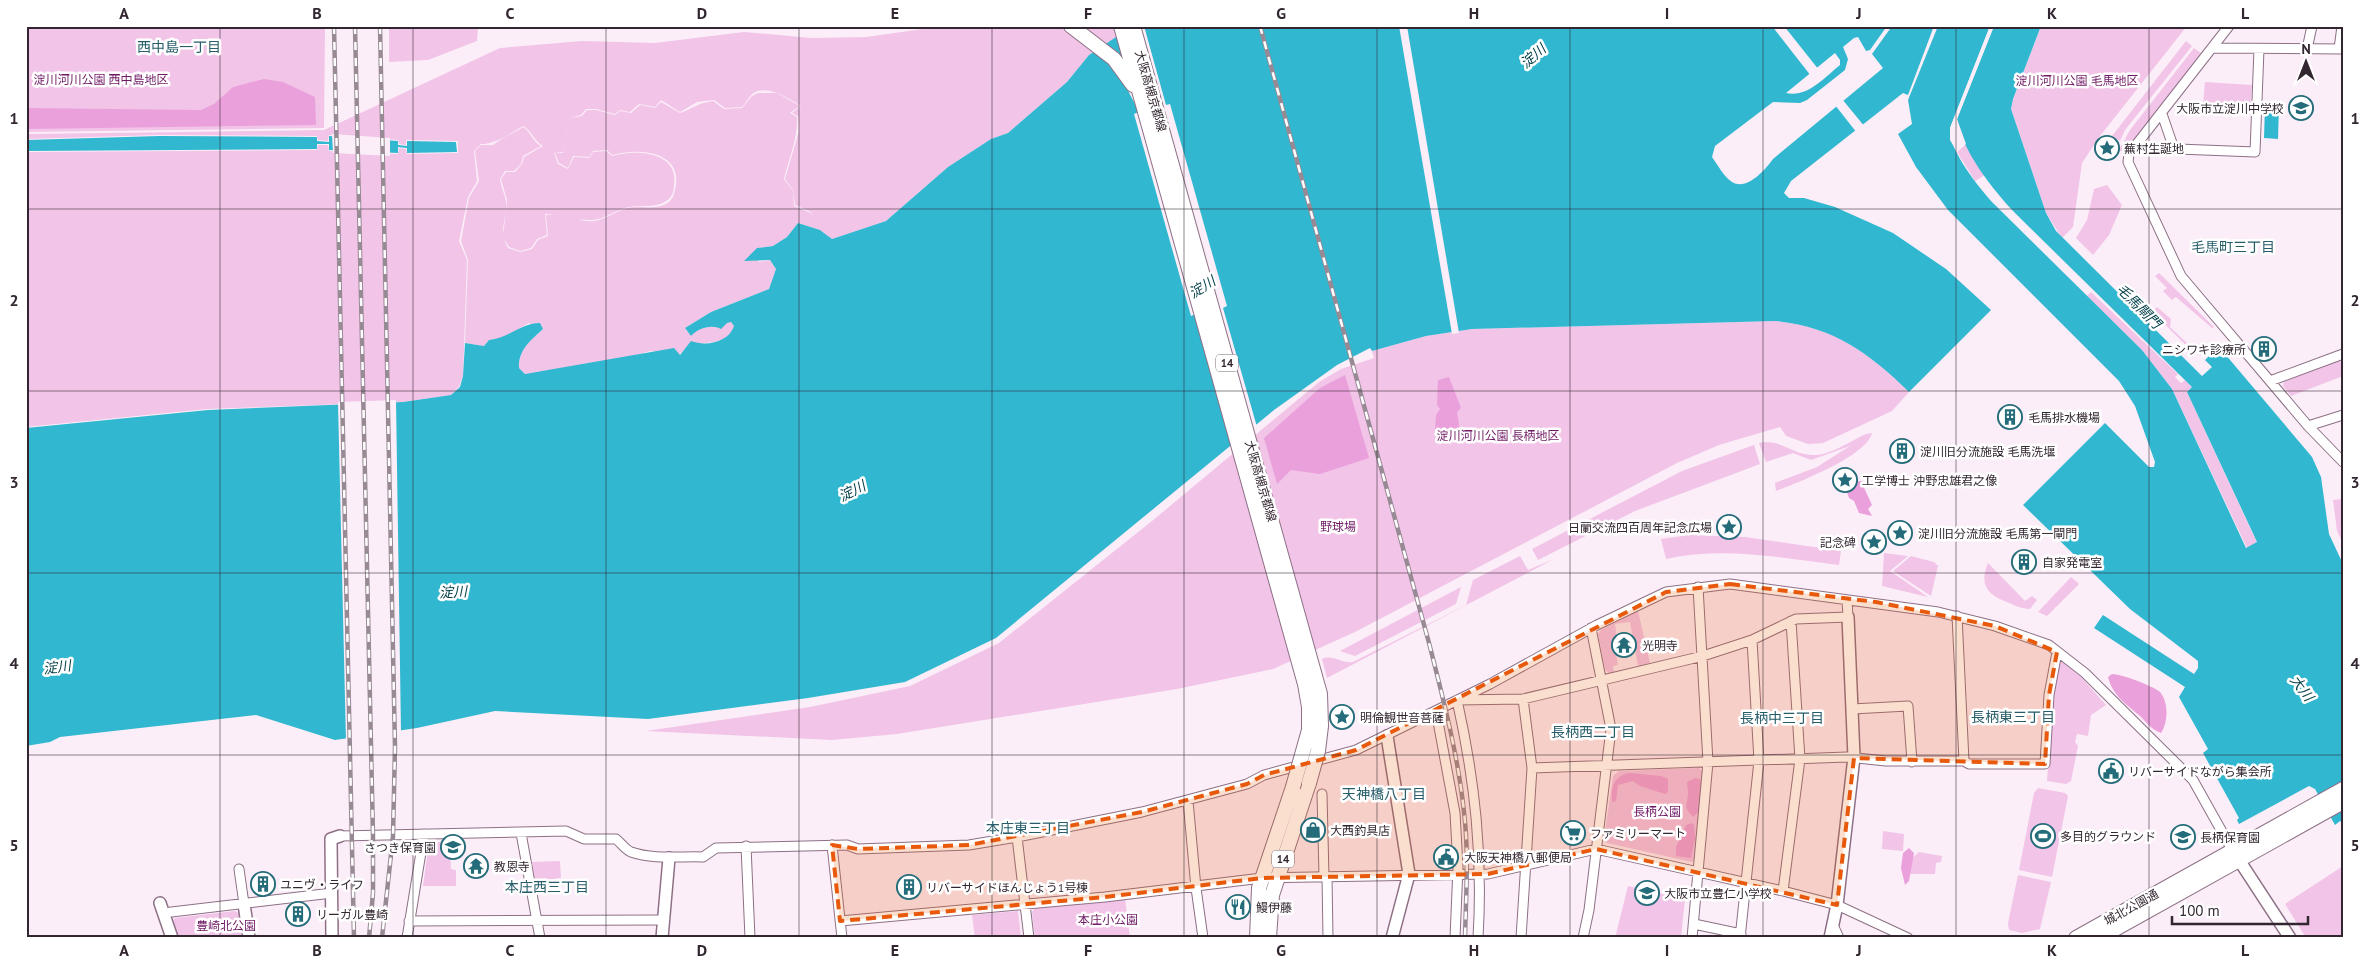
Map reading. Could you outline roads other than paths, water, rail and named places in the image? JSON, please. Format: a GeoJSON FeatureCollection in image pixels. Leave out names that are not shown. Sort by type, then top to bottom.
{"type":"FeatureCollection","features":[{"type":"Feature","properties":{"kind":"main road","name":"大阪高槻京都線"},"geometry":{"type":"LineString","coordinates":[[1071,26],[1114,59],[1141,99]]}},
{"type":"Feature","properties":{"kind":"main road","name":"大阪高槻京都線"},"geometry":{"type":"LineString","coordinates":[[1121,26],[1306,684],[1315,702]]}},
{"type":"Feature","properties":{"kind":"main road","name":"大阪高槻京都線"},"geometry":{"type":"LineString","coordinates":[[1133,26],[1315,702],[1318,751],[1270,902],[1269,938]]}},
{"type":"Feature","properties":{"kind":"main road","name":"大阪高槻京都線"},"geometry":{"type":"LineString","coordinates":[[1257,938],[1257,900],[1262,878],[1293,787],[1316,728]]}},
{"type":"Feature","properties":{"kind":"main road","name":"城北公園通"},"geometry":{"type":"LineString","coordinates":[[2099,938],[2270,836],[2343,789]]}},
{"type":"Feature","properties":{"kind":"main road","name":"城北公園通"},"geometry":{"type":"LineString","coordinates":[[2270,836],[2343,802]]}},
{"type":"Feature","properties":{"kind":"main road","name":"城北公園通"},"geometry":{"type":"LineString","coordinates":[[2076,938],[2235,856]]}},
{"type":"Feature","properties":{"kind":"street"},"geometry":{"type":"LineString","coordinates":[[2229,26],[2129,154],[2128,162],[2182,276],[2308,426],[2343,462]]}},
{"type":"Feature","properties":{"kind":"street"},"geometry":{"type":"LineString","coordinates":[[2307,49],[2312,26]]}},
{"type":"Feature","properties":{"kind":"street"},"geometry":{"type":"LineString","coordinates":[[2213,48],[2341,49],[2342,26]]}},
{"type":"Feature","properties":{"kind":"street"},"geometry":{"type":"LineString","coordinates":[[2162,114],[2174,146],[2178,148],[2255,152],[2259,49]]}},
{"type":"Feature","properties":{"kind":"street"},"geometry":{"type":"LineString","coordinates":[[2270,381],[2343,354]]}},
{"type":"Feature","properties":{"kind":"street"},"geometry":{"type":"LineString","coordinates":[[2308,426],[2343,415]]}},
{"type":"Feature","properties":{"kind":"street"},"geometry":{"type":"LineString","coordinates":[[332,938],[332,894],[336,838],[566,831],[584,839],[616,839],[630,852],[669,858],[680,856],[703,857],[716,848],[746,846],[847,845],[858,849],[969,845],[1017,838],[1188,801],[1247,784],[1264,776],[1356,750],[1436,711],[1591,628],[1666,592],[1730,584],[1847,600],[1876,602],[1957,616],[2028,636],[2058,652],[2085,673],[2193,780],[2235,856],[2290,938]]}},
{"type":"Feature","properties":{"kind":"street"},"geometry":{"type":"LineString","coordinates":[[1692,938],[1708,762],[1698,587]]}},
{"type":"Feature","properties":{"kind":"street"},"geometry":{"type":"LineString","coordinates":[[1830,938],[1837,905],[1854,757],[1847,600]]}},
{"type":"Feature","properties":{"kind":"street"},"geometry":{"type":"LineString","coordinates":[[1957,616],[1964,762]]}},
{"type":"Feature","properties":{"kind":"street"},"geometry":{"type":"LineString","coordinates":[[1457,700],[1523,699],[1703,656],[1752,640],[1796,618],[1848,617]]}},
{"type":"Feature","properties":{"kind":"street"},"geometry":{"type":"LineString","coordinates":[[1782,891],[1800,759],[1792,621]]}},
{"type":"Feature","properties":{"kind":"street"},"geometry":{"type":"LineString","coordinates":[[1583,938],[1611,730],[1603,680],[1591,628]]}},
{"type":"Feature","properties":{"kind":"street"},"geometry":{"type":"LineString","coordinates":[[1694,924],[1740,936],[1759,761],[1752,640]]}},
{"type":"Feature","properties":{"kind":"street"},"geometry":{"type":"LineString","coordinates":[[1532,768],[1854,757],[1912,762],[2045,764],[2049,695],[2058,652]]}},
{"type":"Feature","properties":{"kind":"street"},"geometry":{"type":"LineString","coordinates":[[1521,938],[1532,768],[1523,699]]}},
{"type":"Feature","properties":{"kind":"street"},"geometry":{"type":"LineString","coordinates":[[1457,700],[1474,787],[1478,874],[1478,938]]}},
{"type":"Feature","properties":{"kind":"street"},"geometry":{"type":"LineString","coordinates":[[1852,709],[1908,706],[1912,762]]}},
{"type":"Feature","properties":{"kind":"street"},"geometry":{"type":"LineString","coordinates":[[1436,711],[1452,790],[1461,874],[1455,938]]}},
{"type":"Feature","properties":{"kind":"street"},"geometry":{"type":"LineString","coordinates":[[1387,736],[1409,874],[1392,938]]}},
{"type":"Feature","properties":{"kind":"street"},"geometry":{"type":"LineString","coordinates":[[1322,794],[1328,938]]}},
{"type":"Feature","properties":{"kind":"street"},"geometry":{"type":"LineString","coordinates":[[1188,801],[1196,888],[1203,938]]}},
{"type":"Feature","properties":{"kind":"street"},"geometry":{"type":"LineString","coordinates":[[521,833],[540,938]]}},
{"type":"Feature","properties":{"kind":"street"},"geometry":{"type":"LineString","coordinates":[[407,938],[424,834]]}},
{"type":"Feature","properties":{"kind":"street"},"geometry":{"type":"LineString","coordinates":[[1017,838],[1029,938]]}},
{"type":"Feature","properties":{"kind":"street"},"geometry":{"type":"LineString","coordinates":[[832,845],[842,938]]}},
{"type":"Feature","properties":{"kind":"street"},"geometry":{"type":"LineString","coordinates":[[746,846],[750,938]]}},
{"type":"Feature","properties":{"kind":"street"},"geometry":{"type":"LineString","coordinates":[[840,921],[1196,888],[1262,878],[1478,874],[1596,849],[1837,905],[1908,938]]}},
{"type":"Feature","properties":{"kind":"street"},"geometry":{"type":"LineString","coordinates":[[662,938],[669,858]]}},
{"type":"Feature","properties":{"kind":"street"},"geometry":{"type":"LineString","coordinates":[[239,869],[249,938]]}},
{"type":"Feature","properties":{"kind":"street"},"geometry":{"type":"LineString","coordinates":[[172,938],[162,908],[244,904],[332,894]]}},
{"type":"Feature","properties":{"kind":"street"},"geometry":{"type":"LineString","coordinates":[[409,921],[663,920]]}},
{"type":"Feature","properties":{"kind":"street"},"geometry":{"type":"LineString","coordinates":[[1833,925],[1839,938]]}},
{"type":"Feature","properties":{"kind":"water","name":"淀川"},"geometry":{"type":"Polygon","coordinates":[[[1139,26],[1887,26],[1870,50],[1866,51],[1858,37],[1843,47],[1848,59],[1845,70],[1807,100],[1800,103],[1773,102],[1715,146],[1712,157],[1726,177],[1732,182],[1744,184],[1755,178],[1773,159],[1883,68],[1872,54],[1892,26],[1934,26],[1908,95],[1903,93],[1791,181],[1784,193],[1789,198],[1804,198],[1835,207],[1893,233],[1946,269],[1991,310],[1909,392],[1879,365],[1848,344],[1815,329],[1775,321],[1472,329],[1426,336],[1372,351],[1370,348],[1337,365],[1274,410],[996,638],[905,682],[808,698],[648,719],[495,711],[417,728],[335,740],[256,715],[60,737],[50,742],[26,746],[26,428],[208,410],[403,402],[451,395],[460,387],[463,376],[465,343],[484,346],[489,340],[496,339],[527,325],[540,323],[543,329],[526,346],[519,362],[519,368],[525,374],[674,348],[680,355],[691,341],[697,343],[716,342],[727,336],[734,326],[731,322],[721,329],[714,327],[705,328],[691,336],[685,328],[711,312],[769,289],[776,269],[770,260],[744,261],[757,248],[773,246],[787,237],[798,223],[820,230],[832,239],[886,221],[948,167],[991,139],[1008,133],[1067,82],[1089,55],[1116,37],[1139,26]],[[1835,53],[1786,93],[1801,93],[1815,86],[1840,65],[1840,60],[1835,53]]]}},
{"type":"Feature","properties":{"kind":"water","name":"大川"},"geometry":{"type":"Polygon","coordinates":[[[1938,26],[1990,26],[1950,128],[1954,147],[1959,157],[1993,203],[2142,350],[2172,389],[2246,548],[2257,542],[2187,392],[2192,387],[2015,213],[1988,182],[1965,144],[1957,119],[1994,26],[2041,26],[2013,99],[2011,109],[2046,213],[2056,231],[2202,376],[2212,367],[2205,360],[2215,350],[2221,357],[2225,354],[2312,457],[2321,477],[2329,534],[2343,564],[2343,824],[2340,821],[2335,825],[2315,789],[2309,786],[2239,824],[2237,820],[2239,818],[2203,753],[2208,749],[2179,697],[2185,687],[2094,628],[2103,615],[2194,674],[2198,668],[2198,661],[2130,609],[2023,505],[2105,423],[2149,467],[2154,467],[2155,462],[2135,406],[2119,381],[1948,210],[1916,167],[1898,134],[1912,124],[1908,100],[1938,26]]]}},
{"type":"Feature","properties":{"kind":"water"},"geometry":{"type":"Polygon","coordinates":[[[2265,106],[2279,106],[2278,139],[2264,138],[2265,106]]]}},
{"type":"Feature","properties":{"kind":"water"},"geometry":{"type":"Polygon","coordinates":[[[159,136],[317,137],[317,141],[329,142],[329,136],[398,141],[398,145],[407,146],[407,141],[456,142],[457,152],[407,153],[407,148],[398,147],[398,153],[329,150],[329,144],[317,144],[317,149],[26,151],[26,140],[159,136]]]}},
{"type":"Feature","properties":{"kind":"railway"},"geometry":{"type":"LineString","coordinates":[[334,26],[354,938]]}},
{"type":"Feature","properties":{"kind":"railway"},"geometry":{"type":"LineString","coordinates":[[355,26],[373,836],[373,893],[369,938]]}},
{"type":"Feature","properties":{"kind":"railway"},"geometry":{"type":"LineString","coordinates":[[380,26],[395,747],[393,836],[382,938]]}},
{"type":"Feature","properties":{"kind":"railway"},"geometry":{"type":"LineString","coordinates":[[1260,26],[1429,643],[1450,727],[1466,827],[1465,938]]}},
{"type":"Feature","properties":{"kind":"place","name":"大阪市立淀川中学校"},"geometry":{"type":"Point","coordinates":[2301,108]}},
{"type":"Feature","properties":{"kind":"place","name":"蕪村生誕地"},"geometry":{"type":"Point","coordinates":[2107,148]}},
{"type":"Feature","properties":{"kind":"place","name":"ニシワキ診療所"},"geometry":{"type":"Point","coordinates":[2264,349]}},
{"type":"Feature","properties":{"kind":"place","name":"毛馬排水機場"},"geometry":{"type":"Point","coordinates":[2010,417]}},
{"type":"Feature","properties":{"kind":"place","name":"淀川旧分流施設 毛馬洗堰"},"geometry":{"type":"Point","coordinates":[1902,451]}},
{"type":"Feature","properties":{"kind":"place","name":"工学博士 沖野忠雄君之像"},"geometry":{"type":"Point","coordinates":[1845,480]}},
{"type":"Feature","properties":{"kind":"place","name":"日蘭交流四百周年記念広場"},"geometry":{"type":"Point","coordinates":[1729,527]}},
{"type":"Feature","properties":{"kind":"place","name":"淀川旧分流施設 毛馬第一閘門"},"geometry":{"type":"Point","coordinates":[1900,533]}},
{"type":"Feature","properties":{"kind":"place","name":"記念碑"},"geometry":{"type":"Point","coordinates":[1874,542]}},
{"type":"Feature","properties":{"kind":"place","name":"自家発電室"},"geometry":{"type":"Point","coordinates":[2024,562]}},
{"type":"Feature","properties":{"kind":"place","name":"光明寺"},"geometry":{"type":"Point","coordinates":[1624,645]}},
{"type":"Feature","properties":{"kind":"place","name":"明倫観世音菩薩"},"geometry":{"type":"Point","coordinates":[1342,717]}},
{"type":"Feature","properties":{"kind":"place","name":"リバーサイドながら集会所"},"geometry":{"type":"Point","coordinates":[2111,771]}},
{"type":"Feature","properties":{"kind":"place","name":"大西釣具店"},"geometry":{"type":"Point","coordinates":[1313,830]}},
{"type":"Feature","properties":{"kind":"place","name":"ファミリーマート"},"geometry":{"type":"Point","coordinates":[1573,833]}},
{"type":"Feature","properties":{"kind":"place","name":"多目的グラウンド"},"geometry":{"type":"Point","coordinates":[2043,836]}},
{"type":"Feature","properties":{"kind":"place","name":"長柄保育園"},"geometry":{"type":"Point","coordinates":[2183,837]}},
{"type":"Feature","properties":{"kind":"place","name":"さつき保育園"},"geometry":{"type":"Point","coordinates":[453,847]}},
{"type":"Feature","properties":{"kind":"place","name":"大阪天神橋八郵便局"},"geometry":{"type":"Point","coordinates":[1446,857]}},
{"type":"Feature","properties":{"kind":"place","name":"教恩寺"},"geometry":{"type":"Point","coordinates":[476,866]}},
{"type":"Feature","properties":{"kind":"place","name":"ユニヴ・ライフ"},"geometry":{"type":"Point","coordinates":[263,884]}},
{"type":"Feature","properties":{"kind":"place","name":"リバーサイドほんじょう1号棟"},"geometry":{"type":"Point","coordinates":[909,887]}},
{"type":"Feature","properties":{"kind":"place","name":"大阪市立豊仁小学校"},"geometry":{"type":"Point","coordinates":[1647,893]}},
{"type":"Feature","properties":{"kind":"place","name":"鰻伊藤"},"geometry":{"type":"Point","coordinates":[1238,907]}},
{"type":"Feature","properties":{"kind":"place","name":"リーガル豊崎"},"geometry":{"type":"Point","coordinates":[298,914]}},
{"type":"Feature","properties":{"kind":"district","name":"西中島一丁目"},"geometry":{"type":"Point","coordinates":[179,47]}},
{"type":"Feature","properties":{"kind":"district","name":"毛馬町三丁目"},"geometry":{"type":"Point","coordinates":[2233,247]}},
{"type":"Feature","properties":{"kind":"district","name":"長柄東三丁目"},"geometry":{"type":"Point","coordinates":[2013,717]}},
{"type":"Feature","properties":{"kind":"district","name":"長柄中三丁目"},"geometry":{"type":"Point","coordinates":[1782,718]}},
{"type":"Feature","properties":{"kind":"district","name":"長柄西二丁目"},"geometry":{"type":"Point","coordinates":[1593,732]}},
{"type":"Feature","properties":{"kind":"district","name":"天神橋八丁目"},"geometry":{"type":"Point","coordinates":[1384,794]}},
{"type":"Feature","properties":{"kind":"district","name":"本庄東三丁目"},"geometry":{"type":"Point","coordinates":[1028,828]}},
{"type":"Feature","properties":{"kind":"district","name":"本庄西三丁目"},"geometry":{"type":"Point","coordinates":[547,887]}},
{"type":"Feature","properties":{"kind":"park label","name":"淀川河川公園 西中島地区"},"geometry":{"type":"Point","coordinates":[101,79]}},
{"type":"Feature","properties":{"kind":"park label","name":"淀川河川公園 毛馬地区"},"geometry":{"type":"Point","coordinates":[2077,80]}},
{"type":"Feature","properties":{"kind":"park label","name":"淀川河川公園 長柄地区"},"geometry":{"type":"Point","coordinates":[1498,435]}},
{"type":"Feature","properties":{"kind":"park label","name":"野球場"},"geometry":{"type":"Point","coordinates":[1338,526]}},
{"type":"Feature","properties":{"kind":"park label","name":"長柄公園"},"geometry":{"type":"Point","coordinates":[1657,811]}},
{"type":"Feature","properties":{"kind":"park label","name":"本庄小公園"},"geometry":{"type":"Point","coordinates":[1108,919]}},
{"type":"Feature","properties":{"kind":"park label","name":"豊崎北公園"},"geometry":{"type":"Point","coordinates":[226,925]}},
{"type":"Feature","properties":{"kind":"water label","name":"毛馬閘門"},"geometry":{"type":"Point","coordinates":[2139,306]}}]}
